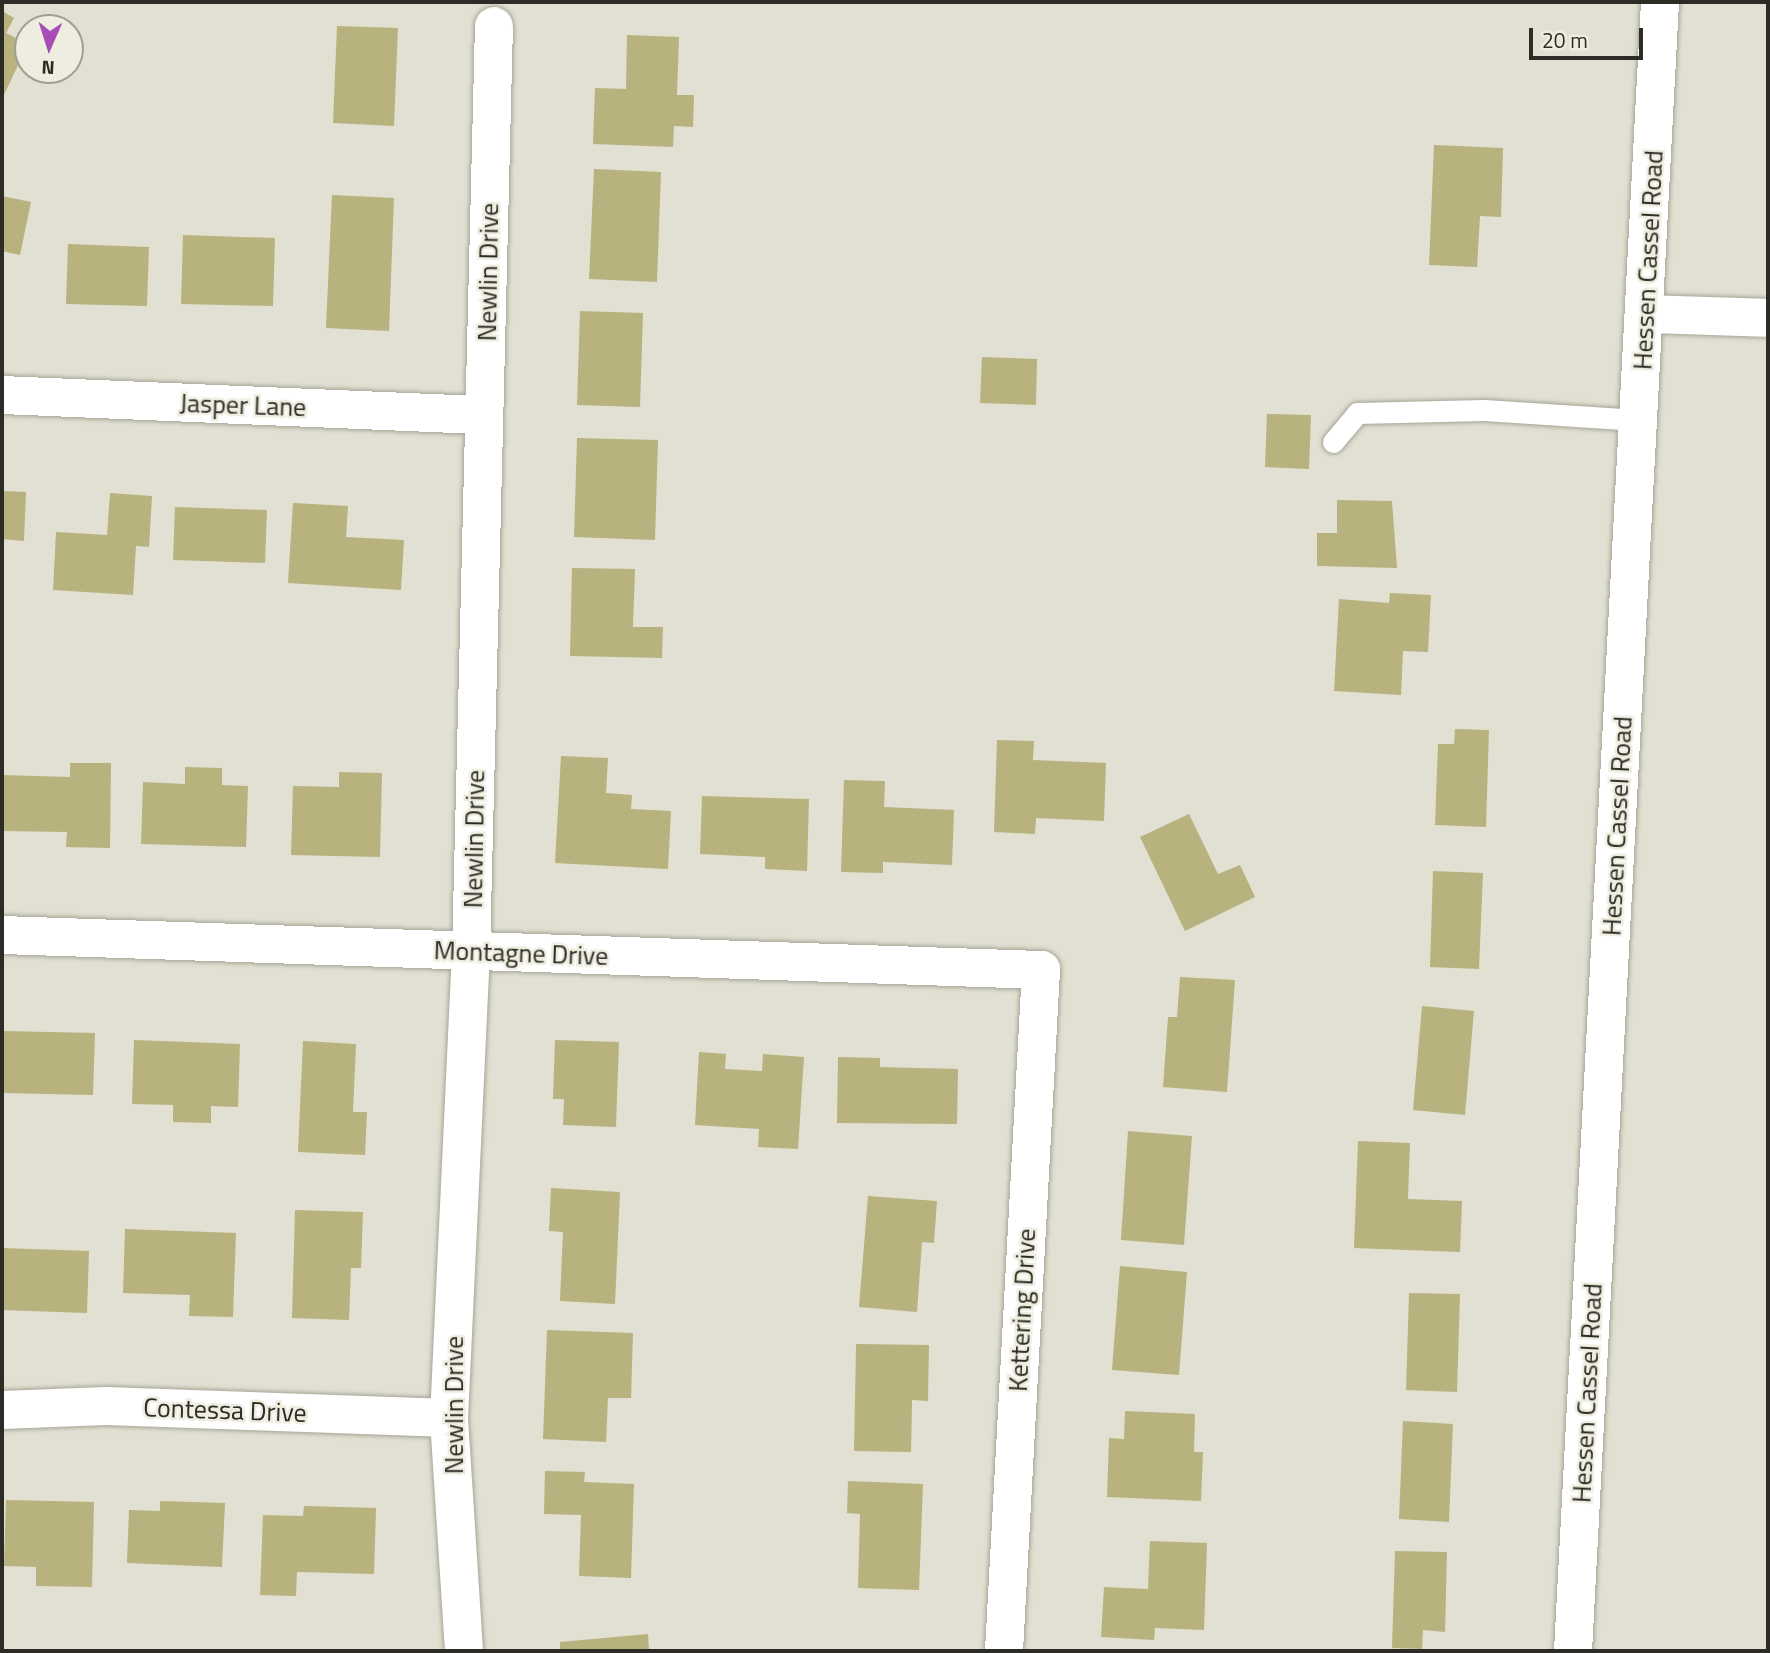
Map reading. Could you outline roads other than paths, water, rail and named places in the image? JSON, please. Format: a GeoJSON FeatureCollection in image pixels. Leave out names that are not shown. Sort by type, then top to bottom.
{"type":"FeatureCollection","features":[{"type":"Feature","properties":{"kind":"street","name":"Hessen Cassel Road"},"geometry":{"type":"LineString","coordinates":[[1573,1651],[1638,420],[1648,314],[1660,2]]}},
{"type":"Feature","properties":{"kind":"street","name":"Newlin Drive"},"geometry":{"type":"LineString","coordinates":[[464,1651],[449,1418],[471,952],[494,26]]}},
{"type":"Feature","properties":{"kind":"street"},"geometry":{"type":"LineString","coordinates":[[1648,314],[1768,318]]}},
{"type":"Feature","properties":{"kind":"street","name":"Jasper Lane"},"geometry":{"type":"LineString","coordinates":[[2,395],[484,415]]}},
{"type":"Feature","properties":{"kind":"street","name":"Montagne Drive"},"geometry":{"type":"LineString","coordinates":[[2,935],[1041,970]]}},
{"type":"Feature","properties":{"kind":"street","name":"Kettering Drive"},"geometry":{"type":"LineString","coordinates":[[1004,1651],[1041,970]]}},
{"type":"Feature","properties":{"kind":"street","name":"Contessa Drive"},"geometry":{"type":"LineString","coordinates":[[2,1410],[106,1406],[449,1418]]}},
{"type":"Feature","properties":{"kind":"lane"},"geometry":{"type":"LineString","coordinates":[[1333,442],[1357,413],[1484,410],[1638,420]]}}]}
